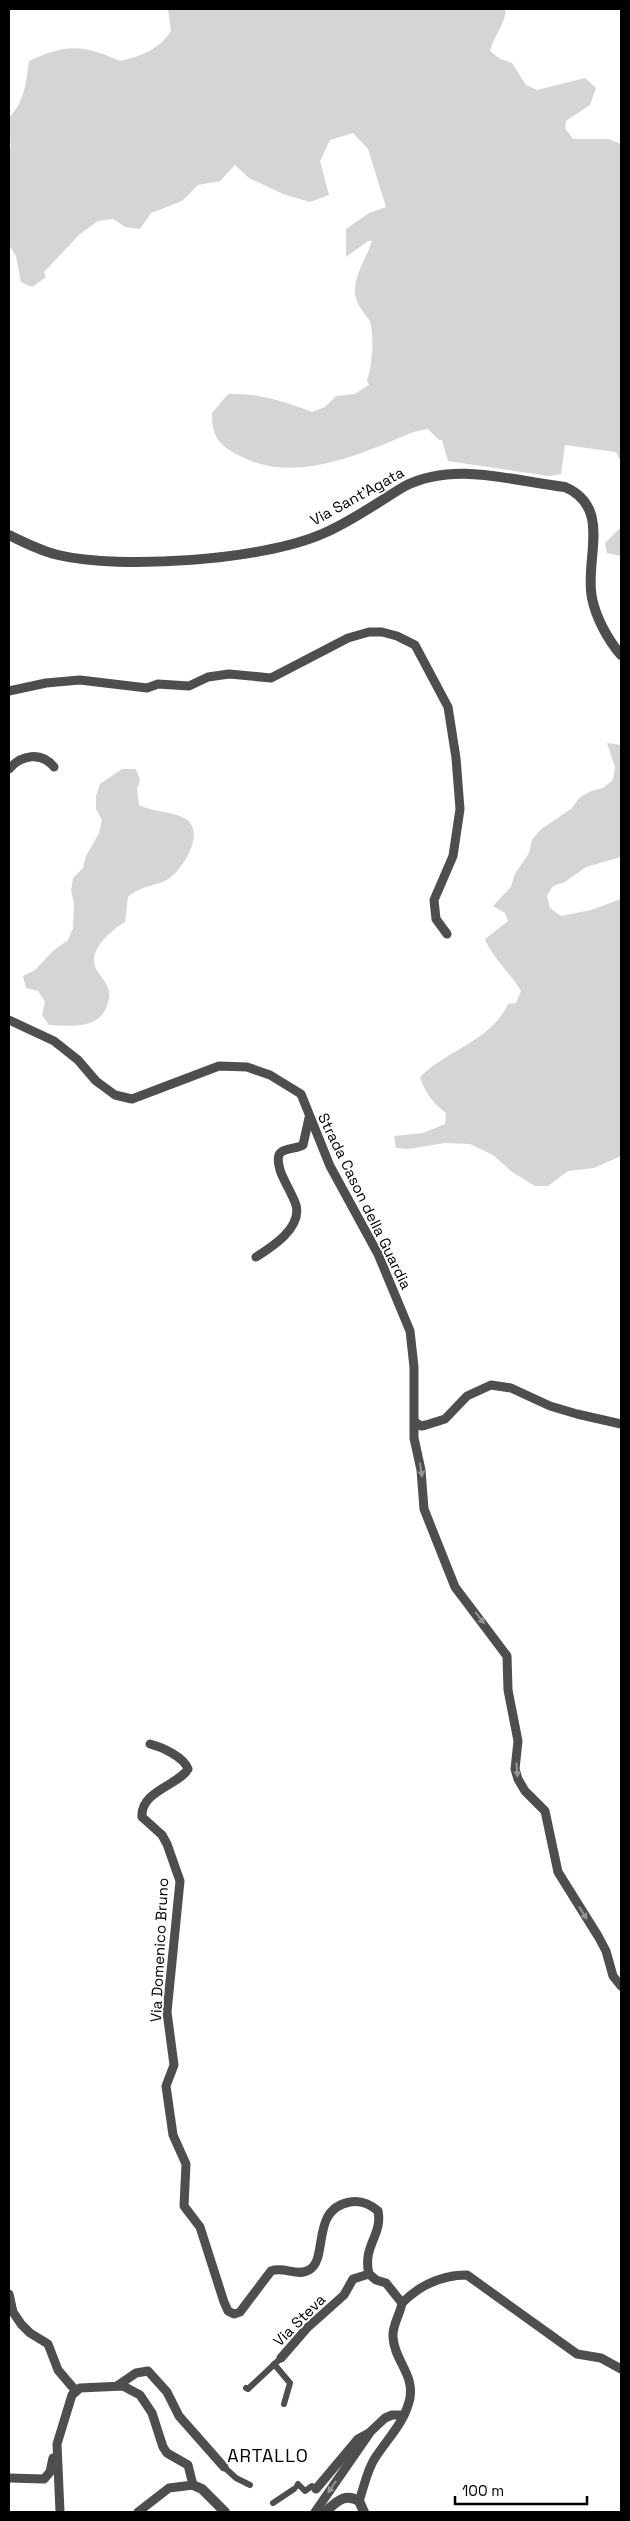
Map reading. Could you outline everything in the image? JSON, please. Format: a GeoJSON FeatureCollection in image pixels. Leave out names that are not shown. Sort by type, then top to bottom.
{"type":"FeatureCollection","features":[{"type":"Feature","properties":{"kind":"street","name":"Via Sant'Agata"},"geometry":{"type":"LineString","coordinates":[[9,536],[43,551],[60,556],[133,561],[176,560],[269,549],[313,538],[404,486],[435,475],[466,472],[565,487],[575,491],[584,500],[589,510],[594,534],[590,583],[592,599],[605,630],[621,655]]}},
{"type":"Feature","properties":{"kind":"street"},"geometry":{"type":"LineString","coordinates":[[9,691],[46,682],[80,680],[147,688],[158,684],[189,686],[208,677],[229,674],[271,678],[348,638],[369,632],[382,632],[415,644],[448,706],[456,758],[460,809],[453,856],[434,900],[436,919],[447,934]]}},
{"type":"Feature","properties":{"kind":"street"},"geometry":{"type":"LineString","coordinates":[[9,769],[17,760],[24,757],[42,758],[54,767]]}},
{"type":"Feature","properties":{"kind":"street","name":"Strada Cason della Guardia"},"geometry":{"type":"LineString","coordinates":[[9,1020],[54,1041],[78,1060],[96,1081],[115,1095],[132,1099],[219,1066],[247,1067],[270,1075],[301,1094],[309,1118],[330,1166],[376,1248],[410,1331],[414,1367],[414,1438],[421,1470],[424,1509],[455,1587],[507,1656],[508,1690],[518,1741],[515,1769],[518,1779],[525,1791],[545,1811],[558,1872],[598,1936],[606,1951],[613,1976],[621,1986]]}},
{"type":"Feature","properties":{"kind":"street"},"geometry":{"type":"LineString","coordinates":[[256,1257],[272,1247],[295,1222],[295,1204],[283,1178],[278,1163],[278,1156],[281,1152],[303,1145],[309,1118]]}},
{"type":"Feature","properties":{"kind":"street"},"geometry":{"type":"LineString","coordinates":[[415,1422],[421,1426],[426,1426],[445,1419],[467,1396],[491,1385],[511,1388],[550,1406],[621,1424]]}},
{"type":"Feature","properties":{"kind":"street","name":"Via Domenico Bruno"},"geometry":{"type":"LineString","coordinates":[[150,1744],[169,1752],[182,1761],[188,1769],[185,1774],[156,1792],[142,1812],[142,1817],[162,1835],[168,1844],[180,1881],[167,2012],[174,2065],[166,2086],[166,2092],[173,2135],[186,2164],[184,2206],[200,2227],[224,2302],[228,2311],[234,2314],[240,2312],[271,2271],[278,2269],[300,2272],[312,2267],[317,2259],[324,2224],[332,2211],[347,2202],[364,2202],[378,2211],[379,2222],[367,2251],[366,2263],[369,2274]]}},
{"type":"Feature","properties":{"kind":"street"},"geometry":{"type":"LineString","coordinates":[[369,2274],[376,2280],[386,2283],[402,2303]]}},
{"type":"Feature","properties":{"kind":"street","name":"Via Steva"},"geometry":{"type":"LineString","coordinates":[[247,2388],[278,2361],[307,2328],[344,2295],[353,2279],[369,2274]]}},
{"type":"Feature","properties":{"kind":"street"},"geometry":{"type":"LineString","coordinates":[[358,2501],[375,2458],[404,2415],[411,2385],[406,2368],[396,2353],[393,2335],[402,2303],[411,2294],[438,2278],[467,2275],[577,2354],[601,2358],[621,2369]]}},
{"type":"Feature","properties":{"kind":"street"},"geometry":{"type":"LineString","coordinates":[[9,2294],[13,2312],[21,2324],[30,2333],[48,2344],[58,2370],[75,2390]]}},
{"type":"Feature","properties":{"kind":"street"},"geometry":{"type":"LineString","coordinates":[[278,2361],[290,2383],[284,2404]]}},
{"type":"Feature","properties":{"kind":"street"},"geometry":{"type":"LineString","coordinates":[[117,2386],[136,2373],[148,2371],[167,2392],[179,2416],[236,2478],[250,2486]]}},
{"type":"Feature","properties":{"kind":"street"},"geometry":{"type":"LineString","coordinates":[[75,2390],[117,2386],[134,2391],[145,2401],[152,2413],[163,2447],[167,2453],[188,2466],[193,2485]]}},
{"type":"Feature","properties":{"kind":"street"},"geometry":{"type":"LineString","coordinates":[[9,2478],[44,2479],[50,2472],[68,2404],[75,2390]]}},
{"type":"Feature","properties":{"kind":"street"},"geometry":{"type":"LineString","coordinates":[[315,2512],[369,2434],[385,2418],[392,2415],[404,2415]]}},
{"type":"Feature","properties":{"kind":"street"},"geometry":{"type":"LineString","coordinates":[[274,2503],[298,2484],[306,2491],[312,2486],[316,2489],[358,2439],[369,2434]]}},
{"type":"Feature","properties":{"kind":"street"},"geometry":{"type":"LineString","coordinates":[[57,2444],[60,2512]]}},
{"type":"Feature","properties":{"kind":"street"},"geometry":{"type":"LineString","coordinates":[[138,2512],[169,2488],[193,2485],[202,2489],[225,2512]]}},
{"type":"Feature","properties":{"kind":"street"},"geometry":{"type":"LineString","coordinates":[[325,2512],[343,2498],[350,2497],[358,2501],[364,2512]]}},
{"type":"Feature","properties":{"kind":"shaded area"},"geometry":{"type":"Polygon","coordinates":[[[168,9],[506,9],[504,20],[490,51],[500,59],[512,63],[526,85],[537,90],[585,78],[596,88],[590,105],[566,121],[565,128],[573,139],[608,139],[621,144],[621,462],[616,452],[565,445],[561,474],[549,476],[448,461],[442,440],[439,440],[428,429],[412,433],[349,457],[312,466],[293,468],[256,463],[238,455],[221,443],[213,428],[212,413],[228,394],[271,398],[312,412],[325,407],[336,396],[355,394],[369,385],[367,380],[371,359],[372,332],[369,320],[355,296],[355,286],[372,241],[368,241],[346,257],[346,229],[369,213],[386,207],[368,149],[353,133],[330,140],[320,161],[329,195],[310,202],[283,194],[249,178],[235,165],[220,181],[198,185],[182,201],[151,213],[140,229],[125,227],[113,219],[98,221],[80,234],[44,272],[46,277],[32,287],[21,282],[16,256],[9,245],[9,151],[11,148],[9,117],[22,98],[29,61],[53,51],[74,48],[95,51],[120,61],[134,57],[161,43],[171,31],[168,9]]]}},
{"type":"Feature","properties":{"kind":"shaded area"},"geometry":{"type":"Polygon","coordinates":[[[621,527],[621,556],[607,553],[605,543],[621,527]]]}},
{"type":"Feature","properties":{"kind":"shaded area"},"geometry":{"type":"Polygon","coordinates":[[[607,743],[621,745],[621,857],[586,867],[565,882],[553,886],[547,896],[550,908],[561,916],[591,910],[621,899],[621,1156],[594,1168],[568,1171],[548,1186],[535,1186],[512,1172],[493,1155],[470,1144],[445,1143],[408,1149],[396,1148],[394,1136],[423,1133],[445,1124],[446,1113],[430,1097],[420,1077],[443,1059],[480,1036],[501,1016],[508,1004],[516,1003],[521,991],[492,952],[485,939],[508,921],[505,913],[493,906],[511,887],[515,874],[529,853],[532,840],[540,830],[572,808],[579,798],[591,791],[603,788],[613,780],[615,767],[607,743]]]}},
{"type":"Feature","properties":{"kind":"shaded area"},"geometry":{"type":"Polygon","coordinates":[[[122,769],[136,769],[140,780],[137,789],[139,805],[186,819],[194,832],[191,848],[187,857],[172,876],[162,882],[140,889],[128,897],[125,922],[110,933],[97,949],[94,964],[109,993],[109,1000],[105,1011],[92,1022],[76,1026],[49,1025],[42,1015],[45,1002],[38,991],[26,988],[23,976],[35,970],[53,951],[68,940],[73,928],[74,903],[71,891],[73,878],[83,868],[86,856],[99,833],[102,820],[96,809],[96,796],[100,784],[122,769]]]}},
{"type":"Feature","properties":{"kind":"district","name":"ARTALLO"},"geometry":{"type":"Point","coordinates":[268,2455]}}]}
